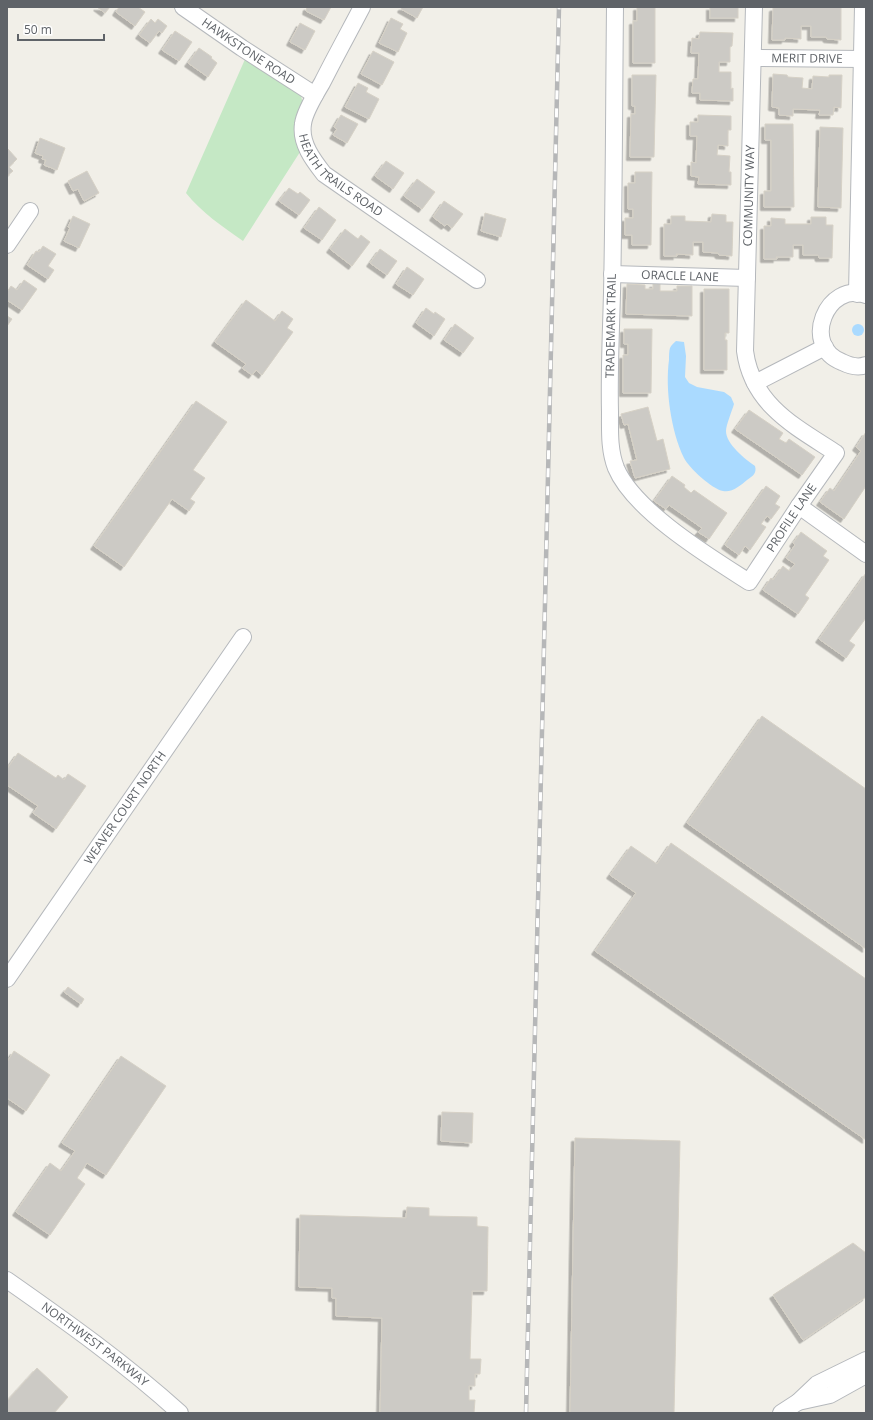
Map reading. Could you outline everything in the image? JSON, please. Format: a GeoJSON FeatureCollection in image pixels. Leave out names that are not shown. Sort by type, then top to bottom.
{"type":"FeatureCollection","features":[{"type":"Feature","properties":{"kind":"street","name":"HAWKSTONE ROAD"},"geometry":{"type":"LineString","coordinates":[[183,7],[242,48],[315,95]]}},
{"type":"Feature","properties":{"kind":"street","name":"HEATH TRAILS ROAD"},"geometry":{"type":"LineString","coordinates":[[362,7],[315,95],[303,124],[304,142],[311,156],[324,174],[477,280]]}},
{"type":"Feature","properties":{"kind":"street","name":"TRADEMARK TRAIL"},"geometry":{"type":"LineString","coordinates":[[615,7],[609,391],[610,450],[616,469],[625,484],[654,514],[688,542],[749,582]]}},
{"type":"Feature","properties":{"kind":"street","name":"COMMUNITY WAY"},"geometry":{"type":"LineString","coordinates":[[754,7],[745,351],[747,366],[755,383],[769,404],[779,415],[836,453]]}},
{"type":"Feature","properties":{"kind":"street"},"geometry":{"type":"LineString","coordinates":[[863,7],[862,295],[843,296],[832,303],[825,313],[822,321],[821,334],[827,351],[836,360],[851,366],[866,365]]}},
{"type":"Feature","properties":{"kind":"street","name":"MERIT DRIVE"},"geometry":{"type":"LineString","coordinates":[[752,58],[862,60]]}},
{"type":"Feature","properties":{"kind":"street"},"geometry":{"type":"LineString","coordinates":[[7,245],[30,211]]}},
{"type":"Feature","properties":{"kind":"street","name":"ORACLE LANE"},"geometry":{"type":"LineString","coordinates":[[612,274],[747,278]]}},
{"type":"Feature","properties":{"kind":"street"},"geometry":{"type":"LineString","coordinates":[[755,383],[825,347]]}},
{"type":"Feature","properties":{"kind":"street","name":"PROFILE LANE"},"geometry":{"type":"LineString","coordinates":[[749,582],[836,453]]}},
{"type":"Feature","properties":{"kind":"street"},"geometry":{"type":"LineString","coordinates":[[799,506],[866,554]]}},
{"type":"Feature","properties":{"kind":"street","name":"WEAVER COURT NORTH"},"geometry":{"type":"LineString","coordinates":[[7,978],[243,637]]}},
{"type":"Feature","properties":{"kind":"street","name":"NORTHWEST PARKWAY"},"geometry":{"type":"LineString","coordinates":[[7,1280],[63,1319],[134,1373],[180,1413]]}},
{"type":"Feature","properties":{"kind":"street"},"geometry":{"type":"LineString","coordinates":[[781,1413],[798,1402],[817,1384],[866,1360]]}},
{"type":"Feature","properties":{"kind":"street"},"geometry":{"type":"LineString","coordinates":[[798,1402],[830,1395],[866,1375]]}},
{"type":"Feature","properties":{"kind":"green space"},"geometry":{"type":"Polygon","coordinates":[[[246,57],[300,93],[303,108],[299,137],[300,152],[243,241],[206,213],[186,193],[246,57]]]}},
{"type":"Feature","properties":{"kind":"water"},"geometry":{"type":"Polygon","coordinates":[[[856,324],[860,324],[864,330],[860,336],[856,336],[852,332],[852,328],[856,324]]]}},
{"type":"Feature","properties":{"kind":"water"},"geometry":{"type":"Polygon","coordinates":[[[676,341],[684,342],[686,356],[685,377],[689,383],[697,387],[724,392],[731,397],[734,404],[727,425],[727,436],[737,451],[755,466],[755,472],[753,476],[733,490],[723,491],[707,482],[687,462],[679,447],[672,423],[668,384],[670,349],[676,341]]]}},
{"type":"Feature","properties":{"kind":"building"},"geometry":{"type":"Polygon","coordinates":[[[97,7],[110,7],[105,13],[97,7]]]}},
{"type":"Feature","properties":{"kind":"building"},"geometry":{"type":"Polygon","coordinates":[[[119,7],[138,7],[145,12],[135,26],[116,12],[119,7]]]}},
{"type":"Feature","properties":{"kind":"building"},"geometry":{"type":"Polygon","coordinates":[[[307,7],[331,7],[324,20],[306,11],[307,7]]]}},
{"type":"Feature","properties":{"kind":"building"},"geometry":{"type":"Polygon","coordinates":[[[402,7],[423,7],[417,18],[401,9],[402,7]]]}},
{"type":"Feature","properties":{"kind":"building"},"geometry":{"type":"Polygon","coordinates":[[[637,7],[655,7],[655,63],[633,63],[633,21],[637,21],[637,7]]]}},
{"type":"Feature","properties":{"kind":"building"},"geometry":{"type":"Polygon","coordinates":[[[710,7],[738,7],[738,18],[710,18],[710,7]]]}},
{"type":"Feature","properties":{"kind":"building"},"geometry":{"type":"Polygon","coordinates":[[[841,7],[841,40],[827,39],[826,37],[811,37],[811,26],[801,26],[801,39],[785,38],[785,40],[772,40],[773,8],[841,7]]]}},
{"type":"Feature","properties":{"kind":"building"},"geometry":{"type":"Polygon","coordinates":[[[391,18],[403,24],[400,29],[407,33],[398,52],[379,43],[391,18]]]}},
{"type":"Feature","properties":{"kind":"building"},"geometry":{"type":"Polygon","coordinates":[[[151,19],[155,23],[158,19],[167,26],[162,33],[159,31],[150,43],[139,35],[151,19]]]}},
{"type":"Feature","properties":{"kind":"building"},"geometry":{"type":"Polygon","coordinates":[[[300,23],[315,31],[305,50],[290,42],[300,23]]]}},
{"type":"Feature","properties":{"kind":"building"},"geometry":{"type":"Polygon","coordinates":[[[175,31],[192,42],[179,61],[162,50],[175,31]]]}},
{"type":"Feature","properties":{"kind":"building"},"geometry":{"type":"Polygon","coordinates":[[[700,32],[733,33],[732,46],[730,47],[730,62],[719,62],[719,72],[731,72],[733,101],[700,100],[700,93],[692,93],[693,79],[698,79],[699,53],[691,53],[692,38],[699,39],[700,32]]]}},
{"type":"Feature","properties":{"kind":"building"},"geometry":{"type":"Polygon","coordinates":[[[199,48],[212,57],[211,58],[217,63],[208,77],[188,63],[199,48]]]}},
{"type":"Feature","properties":{"kind":"building"},"geometry":{"type":"Polygon","coordinates":[[[373,51],[394,62],[382,85],[361,74],[373,51]]]}},
{"type":"Feature","properties":{"kind":"building"},"geometry":{"type":"Polygon","coordinates":[[[773,74],[803,78],[802,88],[812,89],[813,76],[829,77],[829,75],[842,75],[841,108],[834,107],[833,115],[819,115],[820,110],[793,109],[793,116],[779,115],[779,108],[772,107],[773,74]]]}},
{"type":"Feature","properties":{"kind":"building"},"geometry":{"type":"Polygon","coordinates":[[[632,75],[656,75],[654,157],[630,157],[631,114],[635,114],[635,106],[632,106],[632,75]]]}},
{"type":"Feature","properties":{"kind":"building"},"geometry":{"type":"Polygon","coordinates":[[[358,83],[368,88],[366,92],[379,99],[369,119],[345,107],[358,83]]]}},
{"type":"Feature","properties":{"kind":"building"},"geometry":{"type":"Polygon","coordinates":[[[341,115],[358,124],[347,143],[333,135],[337,129],[334,127],[341,115]]]}},
{"type":"Feature","properties":{"kind":"building"},"geometry":{"type":"Polygon","coordinates":[[[698,115],[731,116],[731,130],[728,130],[728,146],[718,145],[717,155],[730,156],[729,172],[731,172],[731,185],[698,184],[699,177],[691,176],[691,162],[696,163],[697,136],[690,136],[690,122],[698,122],[698,115]]]}},
{"type":"Feature","properties":{"kind":"building"},"geometry":{"type":"Polygon","coordinates":[[[765,124],[793,124],[794,207],[764,207],[764,191],[771,191],[771,140],[765,140],[765,124]]]}},
{"type":"Feature","properties":{"kind":"building"},"geometry":{"type":"Polygon","coordinates":[[[820,127],[843,128],[841,208],[818,207],[820,127]]]}},
{"type":"Feature","properties":{"kind":"building"},"geometry":{"type":"Polygon","coordinates":[[[40,138],[65,148],[57,170],[44,165],[46,160],[42,159],[43,156],[35,153],[40,138]]]}},
{"type":"Feature","properties":{"kind":"building"},"geometry":{"type":"Polygon","coordinates":[[[7,149],[17,159],[9,167],[13,171],[7,176],[7,149]]]}},
{"type":"Feature","properties":{"kind":"building"},"geometry":{"type":"Polygon","coordinates":[[[386,161],[404,173],[393,189],[375,176],[386,161]]]}},
{"type":"Feature","properties":{"kind":"building"},"geometry":{"type":"Polygon","coordinates":[[[87,171],[99,193],[84,201],[78,189],[73,191],[68,181],[87,171]]]}},
{"type":"Feature","properties":{"kind":"building"},"geometry":{"type":"Polygon","coordinates":[[[635,172],[652,172],[651,245],[632,245],[632,235],[625,235],[625,218],[633,218],[633,209],[628,209],[628,183],[635,183],[635,172]]]}},
{"type":"Feature","properties":{"kind":"building"},"geometry":{"type":"Polygon","coordinates":[[[417,179],[435,192],[422,209],[404,196],[417,179]]]}},
{"type":"Feature","properties":{"kind":"building"},"geometry":{"type":"Polygon","coordinates":[[[289,188],[298,194],[300,192],[310,200],[299,215],[279,201],[289,188]]]}},
{"type":"Feature","properties":{"kind":"building"},"geometry":{"type":"Polygon","coordinates":[[[444,201],[463,214],[452,228],[447,224],[445,226],[433,217],[444,201]]]}},
{"type":"Feature","properties":{"kind":"building"},"geometry":{"type":"Polygon","coordinates":[[[319,207],[336,220],[322,240],[304,228],[319,207]]]}},
{"type":"Feature","properties":{"kind":"building"},"geometry":{"type":"Polygon","coordinates":[[[485,213],[506,219],[501,237],[481,231],[485,213]]]}},
{"type":"Feature","properties":{"kind":"building"},"geometry":{"type":"Polygon","coordinates":[[[712,214],[726,215],[726,222],[733,222],[732,256],[703,252],[703,242],[693,242],[693,255],[676,254],[677,256],[664,256],[664,224],[671,224],[671,216],[685,216],[685,221],[711,222],[712,214]]]}},
{"type":"Feature","properties":{"kind":"building"},"geometry":{"type":"Polygon","coordinates":[[[73,216],[90,224],[79,248],[64,241],[70,228],[68,227],[73,216]]]}},
{"type":"Feature","properties":{"kind":"building"},"geometry":{"type":"Polygon","coordinates":[[[811,217],[826,217],[826,225],[833,225],[832,258],[819,258],[818,255],[803,255],[803,245],[793,245],[793,257],[764,259],[764,226],[771,226],[771,218],[785,219],[785,224],[811,224],[811,217]]]}},
{"type":"Feature","properties":{"kind":"building"},"geometry":{"type":"Polygon","coordinates":[[[345,229],[358,239],[361,235],[370,242],[352,266],[330,249],[345,229]]]}},
{"type":"Feature","properties":{"kind":"building"},"geometry":{"type":"Polygon","coordinates":[[[43,246],[56,254],[48,266],[54,270],[48,279],[27,265],[36,251],[39,252],[43,246]]]}},
{"type":"Feature","properties":{"kind":"building"},"geometry":{"type":"Polygon","coordinates":[[[380,249],[397,261],[387,275],[370,263],[380,249]]]}},
{"type":"Feature","properties":{"kind":"building"},"geometry":{"type":"Polygon","coordinates":[[[407,267],[424,279],[413,295],[396,284],[407,267]]]}},
{"type":"Feature","properties":{"kind":"building"},"geometry":{"type":"Polygon","coordinates":[[[24,280],[37,289],[22,310],[7,300],[7,292],[11,286],[17,290],[24,280]]]}},
{"type":"Feature","properties":{"kind":"building"},"geometry":{"type":"Polygon","coordinates":[[[627,284],[645,285],[645,289],[653,289],[653,284],[660,284],[660,291],[677,291],[677,286],[692,286],[692,316],[626,314],[627,284]]]}},
{"type":"Feature","properties":{"kind":"building"},"geometry":{"type":"Polygon","coordinates":[[[704,289],[729,289],[729,333],[725,333],[725,340],[727,340],[727,370],[704,370],[704,289]]]}},
{"type":"Feature","properties":{"kind":"building"},"geometry":{"type":"Polygon","coordinates":[[[246,300],[275,321],[282,311],[293,319],[287,328],[293,332],[262,375],[256,370],[252,375],[242,368],[246,364],[215,342],[246,300]]]}},
{"type":"Feature","properties":{"kind":"building"},"geometry":{"type":"Polygon","coordinates":[[[426,308],[445,319],[434,336],[416,323],[426,308]]]}},
{"type":"Feature","properties":{"kind":"building"},"geometry":{"type":"Polygon","coordinates":[[[7,316],[12,319],[7,326],[7,316]]]}},
{"type":"Feature","properties":{"kind":"building"},"geometry":{"type":"Polygon","coordinates":[[[455,324],[474,338],[463,353],[444,340],[455,324]]]}},
{"type":"Feature","properties":{"kind":"building"},"geometry":{"type":"Polygon","coordinates":[[[624,329],[652,329],[651,393],[623,393],[623,355],[628,355],[628,344],[624,344],[624,329]]]}},
{"type":"Feature","properties":{"kind":"building"},"geometry":{"type":"Polygon","coordinates":[[[196,401],[227,422],[193,470],[205,478],[190,499],[195,502],[189,511],[172,499],[124,567],[94,546],[196,401]]]}},
{"type":"Feature","properties":{"kind":"building"},"geometry":{"type":"Polygon","coordinates":[[[648,407],[657,441],[663,439],[670,469],[635,478],[630,461],[637,460],[628,424],[624,425],[621,414],[648,407]]]}},
{"type":"Feature","properties":{"kind":"building"},"geometry":{"type":"Polygon","coordinates":[[[749,410],[783,433],[779,439],[786,443],[789,439],[815,457],[802,475],[735,429],[749,410]]]}},
{"type":"Feature","properties":{"kind":"building"},"geometry":{"type":"Polygon","coordinates":[[[866,432],[866,486],[844,519],[820,502],[830,488],[834,491],[861,451],[856,447],[866,432]]]}},
{"type":"Feature","properties":{"kind":"building"},"geometry":{"type":"Polygon","coordinates":[[[672,476],[685,485],[684,487],[691,493],[694,490],[727,513],[709,539],[698,532],[702,528],[669,505],[666,509],[654,501],[672,476]]]}},
{"type":"Feature","properties":{"kind":"building"},"geometry":{"type":"Polygon","coordinates":[[[766,486],[780,496],[775,504],[780,507],[771,519],[767,516],[761,524],[766,527],[750,550],[745,546],[739,555],[725,545],[766,486]]]}},
{"type":"Feature","properties":{"kind":"building"},"geometry":{"type":"Polygon","coordinates":[[[801,532],[827,551],[823,556],[829,560],[805,595],[809,598],[798,614],[763,590],[771,578],[773,580],[783,566],[789,571],[795,564],[786,558],[795,545],[793,543],[801,532]]]}},
{"type":"Feature","properties":{"kind":"building"},"geometry":{"type":"Polygon","coordinates":[[[866,573],[866,618],[849,641],[855,645],[846,658],[819,639],[866,573]]]}},
{"type":"Feature","properties":{"kind":"building"},"geometry":{"type":"Polygon","coordinates":[[[762,716],[866,789],[866,949],[687,823],[762,716]]]}},
{"type":"Feature","properties":{"kind":"building"},"geometry":{"type":"Polygon","coordinates":[[[18,753],[56,778],[58,775],[64,780],[68,774],[86,786],[56,829],[33,813],[38,806],[7,785],[7,769],[18,753]]]}},
{"type":"Feature","properties":{"kind":"building"},"geometry":{"type":"Polygon","coordinates":[[[671,843],[866,979],[866,1140],[595,951],[636,893],[610,875],[631,846],[657,864],[671,843]]]}},
{"type":"Feature","properties":{"kind":"building"},"geometry":{"type":"Polygon","coordinates":[[[68,987],[84,999],[81,1004],[64,992],[68,987]]]}},
{"type":"Feature","properties":{"kind":"building"},"geometry":{"type":"Polygon","coordinates":[[[14,1051],[50,1075],[26,1111],[7,1098],[7,1062],[14,1051]]]}},
{"type":"Feature","properties":{"kind":"building"},"geometry":{"type":"Polygon","coordinates":[[[121,1056],[166,1086],[106,1175],[87,1163],[77,1178],[85,1184],[50,1235],[16,1212],[50,1163],[61,1171],[75,1151],[62,1143],[121,1056]]]}},
{"type":"Feature","properties":{"kind":"building"},"geometry":{"type":"Polygon","coordinates":[[[442,1112],[473,1113],[472,1143],[441,1141],[442,1112]]]}},
{"type":"Feature","properties":{"kind":"building"},"geometry":{"type":"Polygon","coordinates":[[[575,1138],[680,1141],[674,1413],[570,1413],[575,1138]]]}},
{"type":"Feature","properties":{"kind":"building"},"geometry":{"type":"Polygon","coordinates":[[[407,1207],[429,1208],[429,1216],[477,1217],[477,1226],[488,1227],[487,1291],[472,1291],[470,1359],[481,1359],[480,1374],[475,1374],[475,1386],[469,1386],[469,1400],[475,1400],[474,1413],[380,1413],[382,1318],[336,1316],[336,1298],[332,1298],[332,1288],[299,1287],[300,1215],[406,1218],[407,1207]]]}},
{"type":"Feature","properties":{"kind":"building"},"geometry":{"type":"Polygon","coordinates":[[[853,1243],[866,1253],[866,1297],[803,1340],[773,1295],[853,1243]]]}},
{"type":"Feature","properties":{"kind":"building"},"geometry":{"type":"Polygon","coordinates":[[[37,1368],[68,1397],[54,1413],[7,1413],[7,1401],[37,1368]]]}},
{"type":"Feature","properties":{"kind":"railway"},"geometry":{"type":"LineString","coordinates":[[526,1413],[559,7]]}}]}
